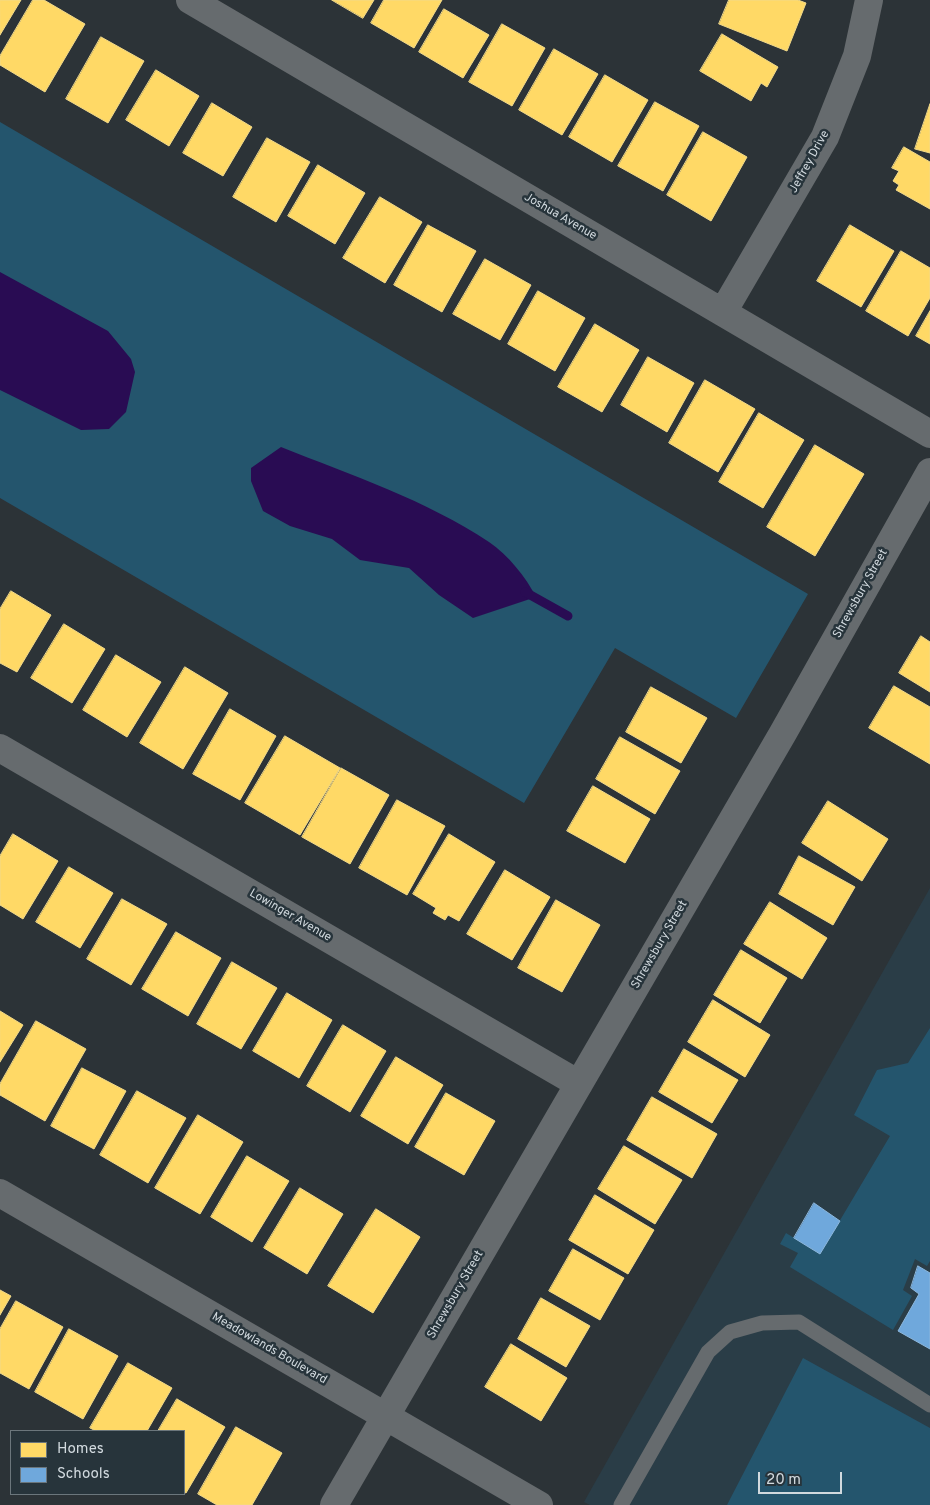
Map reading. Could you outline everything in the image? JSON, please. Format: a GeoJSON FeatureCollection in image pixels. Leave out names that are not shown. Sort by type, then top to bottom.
{"type":"FeatureCollection","features":[{"type":"Feature","properties":{"kind":"street","name":"Joshua Avenue"},"geometry":{"type":"LineString","coordinates":[[190,0],[930,434]]}},
{"type":"Feature","properties":{"kind":"street","name":"Jeffrey Drive"},"geometry":{"type":"LineString","coordinates":[[723,312],[825,137],[857,56],[869,0]]}},
{"type":"Feature","properties":{"kind":"street","name":"Shrewsbury Street"},"geometry":{"type":"LineString","coordinates":[[334,1505],[783,734],[930,472]]}},
{"type":"Feature","properties":{"kind":"street","name":"Lowinger Avenue"},"geometry":{"type":"LineString","coordinates":[[0,748],[579,1084]]}},
{"type":"Feature","properties":{"kind":"street","name":"Meadowlands Boulevard"},"geometry":{"type":"LineString","coordinates":[[0,1193],[539,1505]]}},
{"type":"Feature","properties":{"kind":"lane"},"geometry":{"type":"LineString","coordinates":[[621,1505],[708,1352],[730,1332],[762,1323],[799,1322],[930,1405]]}},
{"type":"Feature","properties":{"kind":"shaded area"},"geometry":{"type":"Polygon","coordinates":[[[0,122],[808,594],[736,718],[615,648],[524,803],[0,498],[0,122]]]}},
{"type":"Feature","properties":{"kind":"shaded area"},"geometry":{"type":"Polygon","coordinates":[[[0,272],[108,331],[131,359],[135,372],[126,412],[109,429],[81,430],[0,390],[0,272]]]}},
{"type":"Feature","properties":{"kind":"shaded area"},"geometry":{"type":"Polygon","coordinates":[[[281,447],[388,489],[465,527],[503,553],[522,574],[536,597],[473,618],[439,595],[409,568],[360,560],[332,539],[290,526],[263,511],[251,481],[251,468],[281,447]]]}},
{"type":"Feature","properties":{"kind":"shaded area"},"geometry":{"type":"Polygon","coordinates":[[[930,888],[930,1505],[590,1505],[584,1502],[930,888]]]}},
{"type":"Feature","properties":{"kind":"shaded area"},"geometry":{"type":"Polygon","coordinates":[[[930,1028],[930,1261],[927,1266],[915,1259],[903,1290],[912,1296],[893,1330],[790,1267],[798,1253],[780,1244],[786,1233],[820,1254],[890,1136],[854,1115],[877,1070],[908,1063],[930,1028]]]}},
{"type":"Feature","properties":{"kind":"shaded area"},"geometry":{"type":"Polygon","coordinates":[[[803,1358],[930,1428],[930,1505],[727,1505],[803,1358]]]}},
{"type":"Feature","properties":{"kind":"building: Homes"},"geometry":{"type":"Polygon","coordinates":[[[0,0],[21,0],[0,35],[0,0]]]}},
{"type":"Feature","properties":{"kind":"building: Homes"},"geometry":{"type":"Polygon","coordinates":[[[33,0],[44,0],[85,24],[45,92],[0,65],[0,56],[33,0]]]}},
{"type":"Feature","properties":{"kind":"building: Homes"},"geometry":{"type":"Polygon","coordinates":[[[332,0],[374,0],[363,18],[332,0]]]}},
{"type":"Feature","properties":{"kind":"building: Homes"},"geometry":{"type":"Polygon","coordinates":[[[384,0],[442,0],[414,48],[371,23],[384,0]]]}},
{"type":"Feature","properties":{"kind":"building: Homes"},"geometry":{"type":"Polygon","coordinates":[[[729,0],[798,0],[806,3],[787,51],[719,24],[729,0]]]}},
{"type":"Feature","properties":{"kind":"building: Homes"},"geometry":{"type":"Polygon","coordinates":[[[444,9],[489,35],[463,78],[419,52],[444,9]]]}},
{"type":"Feature","properties":{"kind":"building: Homes"},"geometry":{"type":"Polygon","coordinates":[[[502,24],[545,48],[512,106],[469,82],[502,24]]]}},
{"type":"Feature","properties":{"kind":"building: Homes"},"geometry":{"type":"Polygon","coordinates":[[[722,34],[778,67],[767,87],[761,83],[751,101],[700,71],[722,34]]]}},
{"type":"Feature","properties":{"kind":"building: Homes"},"geometry":{"type":"Polygon","coordinates":[[[101,37],[144,61],[108,123],[66,99],[101,37]]]}},
{"type":"Feature","properties":{"kind":"building: Homes"},"geometry":{"type":"Polygon","coordinates":[[[554,49],[598,74],[562,135],[519,110],[554,49]]]}},
{"type":"Feature","properties":{"kind":"building: Homes"},"geometry":{"type":"Polygon","coordinates":[[[156,70],[199,96],[169,146],[126,120],[156,70]]]}},
{"type":"Feature","properties":{"kind":"building: Homes"},"geometry":{"type":"Polygon","coordinates":[[[605,75],[648,100],[612,162],[569,137],[605,75]]]}},
{"type":"Feature","properties":{"kind":"building: Homes"},"geometry":{"type":"Polygon","coordinates":[[[655,102],[699,126],[663,191],[618,166],[655,102]]]}},
{"type":"Feature","properties":{"kind":"building: Homes"},"geometry":{"type":"Polygon","coordinates":[[[212,103],[252,127],[223,176],[183,153],[212,103]]]}},
{"type":"Feature","properties":{"kind":"building: Homes"},"geometry":{"type":"Polygon","coordinates":[[[930,104],[930,153],[915,149],[930,104]]]}},
{"type":"Feature","properties":{"kind":"building: Homes"},"geometry":{"type":"Polygon","coordinates":[[[703,132],[747,157],[711,221],[667,195],[703,132]]]}},
{"type":"Feature","properties":{"kind":"building: Homes"},"geometry":{"type":"Polygon","coordinates":[[[267,138],[310,162],[276,222],[233,197],[267,138]]]}},
{"type":"Feature","properties":{"kind":"building: Homes"},"geometry":{"type":"Polygon","coordinates":[[[904,147],[930,162],[930,209],[896,190],[899,185],[893,181],[899,171],[892,168],[904,147]]]}},
{"type":"Feature","properties":{"kind":"building: Homes"},"geometry":{"type":"Polygon","coordinates":[[[318,165],[365,193],[335,244],[288,216],[318,165]]]}},
{"type":"Feature","properties":{"kind":"building: Homes"},"geometry":{"type":"Polygon","coordinates":[[[380,197],[422,222],[385,283],[343,258],[380,197]]]}},
{"type":"Feature","properties":{"kind":"building: Homes"},"geometry":{"type":"Polygon","coordinates":[[[428,225],[476,251],[442,312],[394,285],[428,225]]]}},
{"type":"Feature","properties":{"kind":"building: Homes"},"geometry":{"type":"Polygon","coordinates":[[[850,225],[894,251],[861,307],[817,281],[850,225]]]}},
{"type":"Feature","properties":{"kind":"building: Homes"},"geometry":{"type":"Polygon","coordinates":[[[901,251],[930,268],[930,298],[908,336],[866,311],[901,251]]]}},
{"type":"Feature","properties":{"kind":"building: Homes"},"geometry":{"type":"Polygon","coordinates":[[[485,259],[531,285],[500,340],[453,314],[485,259]]]}},
{"type":"Feature","properties":{"kind":"building: Homes"},"geometry":{"type":"Polygon","coordinates":[[[538,291],[585,318],[555,371],[508,344],[538,291]]]}},
{"type":"Feature","properties":{"kind":"building: Homes"},"geometry":{"type":"Polygon","coordinates":[[[930,311],[930,344],[916,336],[930,311]]]}},
{"type":"Feature","properties":{"kind":"building: Homes"},"geometry":{"type":"Polygon","coordinates":[[[595,324],[639,350],[602,412],[558,387],[595,324]]]}},
{"type":"Feature","properties":{"kind":"building: Homes"},"geometry":{"type":"Polygon","coordinates":[[[648,357],[694,383],[667,432],[621,405],[648,357]]]}},
{"type":"Feature","properties":{"kind":"building: Homes"},"geometry":{"type":"Polygon","coordinates":[[[705,380],[755,409],[718,472],[669,443],[705,380]]]}},
{"type":"Feature","properties":{"kind":"building: Homes"},"geometry":{"type":"Polygon","coordinates":[[[759,413],[804,440],[763,508],[719,482],[759,413]]]}},
{"type":"Feature","properties":{"kind":"building: Homes"},"geometry":{"type":"Polygon","coordinates":[[[815,445],[864,474],[815,556],[767,527],[815,445]]]}},
{"type":"Feature","properties":{"kind":"building: Homes"},"geometry":{"type":"Polygon","coordinates":[[[11,591],[51,615],[17,672],[0,663],[0,609],[11,591]]]}},
{"type":"Feature","properties":{"kind":"building: Homes"},"geometry":{"type":"Polygon","coordinates":[[[64,624],[105,649],[72,703],[31,678],[64,624]]]}},
{"type":"Feature","properties":{"kind":"building: Homes"},"geometry":{"type":"Polygon","coordinates":[[[921,636],[930,642],[930,692],[899,673],[921,636]]]}},
{"type":"Feature","properties":{"kind":"building: Homes"},"geometry":{"type":"Polygon","coordinates":[[[116,655],[161,682],[127,737],[83,710],[116,655]]]}},
{"type":"Feature","properties":{"kind":"building: Homes"},"geometry":{"type":"Polygon","coordinates":[[[185,667],[228,693],[183,769],[140,743],[185,667]]]}},
{"type":"Feature","properties":{"kind":"building: Homes"},"geometry":{"type":"Polygon","coordinates":[[[894,686],[930,707],[930,764],[869,728],[894,686]]]}},
{"type":"Feature","properties":{"kind":"building: Homes"},"geometry":{"type":"Polygon","coordinates":[[[651,687],[707,718],[681,763],[626,732],[651,687]]]}},
{"type":"Feature","properties":{"kind":"building: Homes"},"geometry":{"type":"Polygon","coordinates":[[[230,709],[276,736],[240,800],[193,774],[230,709]]]}},
{"type":"Feature","properties":{"kind":"building: Homes"},"geometry":{"type":"Polygon","coordinates":[[[285,736],[340,768],[300,835],[245,803],[285,736]]]}},
{"type":"Feature","properties":{"kind":"building: Homes"},"geometry":{"type":"Polygon","coordinates":[[[620,737],[680,771],[655,814],[596,779],[620,737]]]}},
{"type":"Feature","properties":{"kind":"building: Homes"},"geometry":{"type":"Polygon","coordinates":[[[341,768],[389,795],[350,864],[302,837],[341,768]]]}},
{"type":"Feature","properties":{"kind":"building: Homes"},"geometry":{"type":"Polygon","coordinates":[[[593,786],[650,819],[625,863],[567,831],[593,786]]]}},
{"type":"Feature","properties":{"kind":"building: Homes"},"geometry":{"type":"Polygon","coordinates":[[[397,800],[445,826],[407,895],[359,868],[397,800]]]}},
{"type":"Feature","properties":{"kind":"building: Homes"},"geometry":{"type":"Polygon","coordinates":[[[828,801],[888,839],[862,881],[802,843],[828,801]]]}},
{"type":"Feature","properties":{"kind":"building: Homes"},"geometry":{"type":"Polygon","coordinates":[[[13,834],[58,861],[23,919],[0,905],[0,856],[13,834]]]}},
{"type":"Feature","properties":{"kind":"building: Homes"},"geometry":{"type":"Polygon","coordinates":[[[449,834],[495,862],[459,921],[448,915],[445,920],[433,913],[436,908],[413,894],[449,834]]]}},
{"type":"Feature","properties":{"kind":"building: Homes"},"geometry":{"type":"Polygon","coordinates":[[[799,856],[855,887],[833,925],[779,894],[799,856]]]}},
{"type":"Feature","properties":{"kind":"building: Homes"},"geometry":{"type":"Polygon","coordinates":[[[69,867],[113,893],[80,948],[36,922],[69,867]]]}},
{"type":"Feature","properties":{"kind":"building: Homes"},"geometry":{"type":"Polygon","coordinates":[[[505,870],[550,897],[512,960],[467,934],[505,870]]]}},
{"type":"Feature","properties":{"kind":"building: Homes"},"geometry":{"type":"Polygon","coordinates":[[[122,899],[167,924],[131,985],[87,959],[122,899]]]}},
{"type":"Feature","properties":{"kind":"building: Homes"},"geometry":{"type":"Polygon","coordinates":[[[556,900],[600,925],[562,992],[518,968],[556,900]]]}},
{"type":"Feature","properties":{"kind":"building: Homes"},"geometry":{"type":"Polygon","coordinates":[[[770,902],[827,938],[802,979],[744,944],[770,902]]]}},
{"type":"Feature","properties":{"kind":"building: Homes"},"geometry":{"type":"Polygon","coordinates":[[[176,932],[221,958],[188,1016],[142,989],[176,932]]]}},
{"type":"Feature","properties":{"kind":"building: Homes"},"geometry":{"type":"Polygon","coordinates":[[[741,950],[787,978],[760,1023],[714,995],[741,950]]]}},
{"type":"Feature","properties":{"kind":"building: Homes"},"geometry":{"type":"Polygon","coordinates":[[[232,962],[277,988],[241,1049],[197,1024],[232,962]]]}},
{"type":"Feature","properties":{"kind":"building: Homes"},"geometry":{"type":"Polygon","coordinates":[[[287,993],[332,1020],[299,1078],[253,1051],[287,993]]]}},
{"type":"Feature","properties":{"kind":"building: Homes"},"geometry":{"type":"Polygon","coordinates":[[[713,1000],[770,1035],[745,1077],[688,1042],[713,1000]]]}},
{"type":"Feature","properties":{"kind":"building: Homes"},"geometry":{"type":"Polygon","coordinates":[[[0,1011],[23,1025],[0,1062],[0,1011]]]}},
{"type":"Feature","properties":{"kind":"building: Homes"},"geometry":{"type":"Polygon","coordinates":[[[36,1021],[86,1049],[45,1121],[0,1095],[0,1084],[36,1021]]]}},
{"type":"Feature","properties":{"kind":"building: Homes"},"geometry":{"type":"Polygon","coordinates":[[[343,1025],[386,1051],[350,1112],[307,1086],[343,1025]]]}},
{"type":"Feature","properties":{"kind":"building: Homes"},"geometry":{"type":"Polygon","coordinates":[[[684,1049],[738,1080],[712,1123],[659,1092],[684,1049]]]}},
{"type":"Feature","properties":{"kind":"building: Homes"},"geometry":{"type":"Polygon","coordinates":[[[396,1057],[443,1085],[408,1144],[361,1116],[396,1057]]]}},
{"type":"Feature","properties":{"kind":"building: Homes"},"geometry":{"type":"Polygon","coordinates":[[[82,1068],[126,1091],[94,1149],[51,1126],[82,1068]]]}},
{"type":"Feature","properties":{"kind":"building: Homes"},"geometry":{"type":"Polygon","coordinates":[[[137,1091],[186,1118],[148,1183],[100,1155],[137,1091]]]}},
{"type":"Feature","properties":{"kind":"building: Homes"},"geometry":{"type":"Polygon","coordinates":[[[446,1093],[495,1121],[464,1175],[415,1147],[446,1093]]]}},
{"type":"Feature","properties":{"kind":"building: Homes"},"geometry":{"type":"Polygon","coordinates":[[[652,1097],[717,1134],[692,1178],[627,1140],[652,1097]]]}},
{"type":"Feature","properties":{"kind":"building: Homes"},"geometry":{"type":"Polygon","coordinates":[[[198,1115],[243,1142],[200,1214],[155,1188],[198,1115]]]}},
{"type":"Feature","properties":{"kind":"building: Homes"},"geometry":{"type":"Polygon","coordinates":[[[624,1146],[682,1180],[655,1224],[598,1189],[624,1146]]]}},
{"type":"Feature","properties":{"kind":"building: Homes"},"geometry":{"type":"Polygon","coordinates":[[[247,1156],[289,1181],[252,1242],[211,1217],[247,1156]]]}},
{"type":"Feature","properties":{"kind":"building: Homes"},"geometry":{"type":"Polygon","coordinates":[[[300,1188],[343,1214],[307,1274],[264,1248],[300,1188]]]}},
{"type":"Feature","properties":{"kind":"building: Homes"},"geometry":{"type":"Polygon","coordinates":[[[595,1195],[654,1230],[628,1274],[569,1240],[595,1195]]]}},
{"type":"Feature","properties":{"kind":"building: Homes"},"geometry":{"type":"Polygon","coordinates":[[[376,1209],[420,1237],[373,1313],[328,1286],[376,1209]]]}},
{"type":"Feature","properties":{"kind":"building: Homes"},"geometry":{"type":"Polygon","coordinates":[[[573,1249],[624,1278],[600,1320],[549,1291],[573,1249]]]}},
{"type":"Feature","properties":{"kind":"building: Homes"},"geometry":{"type":"Polygon","coordinates":[[[0,1290],[11,1296],[0,1315],[0,1290]]]}},
{"type":"Feature","properties":{"kind":"building: Homes"},"geometry":{"type":"Polygon","coordinates":[[[541,1298],[590,1326],[566,1367],[518,1339],[541,1298]]]}},
{"type":"Feature","properties":{"kind":"building: Homes"},"geometry":{"type":"Polygon","coordinates":[[[16,1301],[63,1327],[29,1389],[0,1373],[0,1329],[16,1301]]]}},
{"type":"Feature","properties":{"kind":"building: Homes"},"geometry":{"type":"Polygon","coordinates":[[[69,1329],[118,1356],[83,1419],[35,1392],[69,1329]]]}},
{"type":"Feature","properties":{"kind":"building: Homes"},"geometry":{"type":"Polygon","coordinates":[[[511,1344],[567,1378],[541,1421],[485,1387],[511,1344]]]}},
{"type":"Feature","properties":{"kind":"building: Homes"},"geometry":{"type":"Polygon","coordinates":[[[128,1363],[172,1388],[148,1430],[94,1430],[90,1428],[128,1363]]]}},
{"type":"Feature","properties":{"kind":"building: Homes"},"geometry":{"type":"Polygon","coordinates":[[[177,1399],[225,1427],[186,1493],[185,1430],[159,1430],[177,1399]]]}},
{"type":"Feature","properties":{"kind":"building: Homes"},"geometry":{"type":"Polygon","coordinates":[[[236,1427],[282,1453],[252,1505],[217,1505],[198,1494],[236,1427]]]}},
{"type":"Feature","properties":{"kind":"building: Schools"},"geometry":{"type":"Polygon","coordinates":[[[814,1203],[840,1221],[820,1254],[794,1238],[814,1203]]]}},
{"type":"Feature","properties":{"kind":"building: Schools"},"geometry":{"type":"Polygon","coordinates":[[[918,1266],[930,1273],[930,1349],[898,1331],[919,1294],[911,1288],[918,1266]]]}},
{"type":"Feature","properties":{"kind":"waterway"},"geometry":{"type":"LineString","coordinates":[[525,592],[568,616]]}}]}
